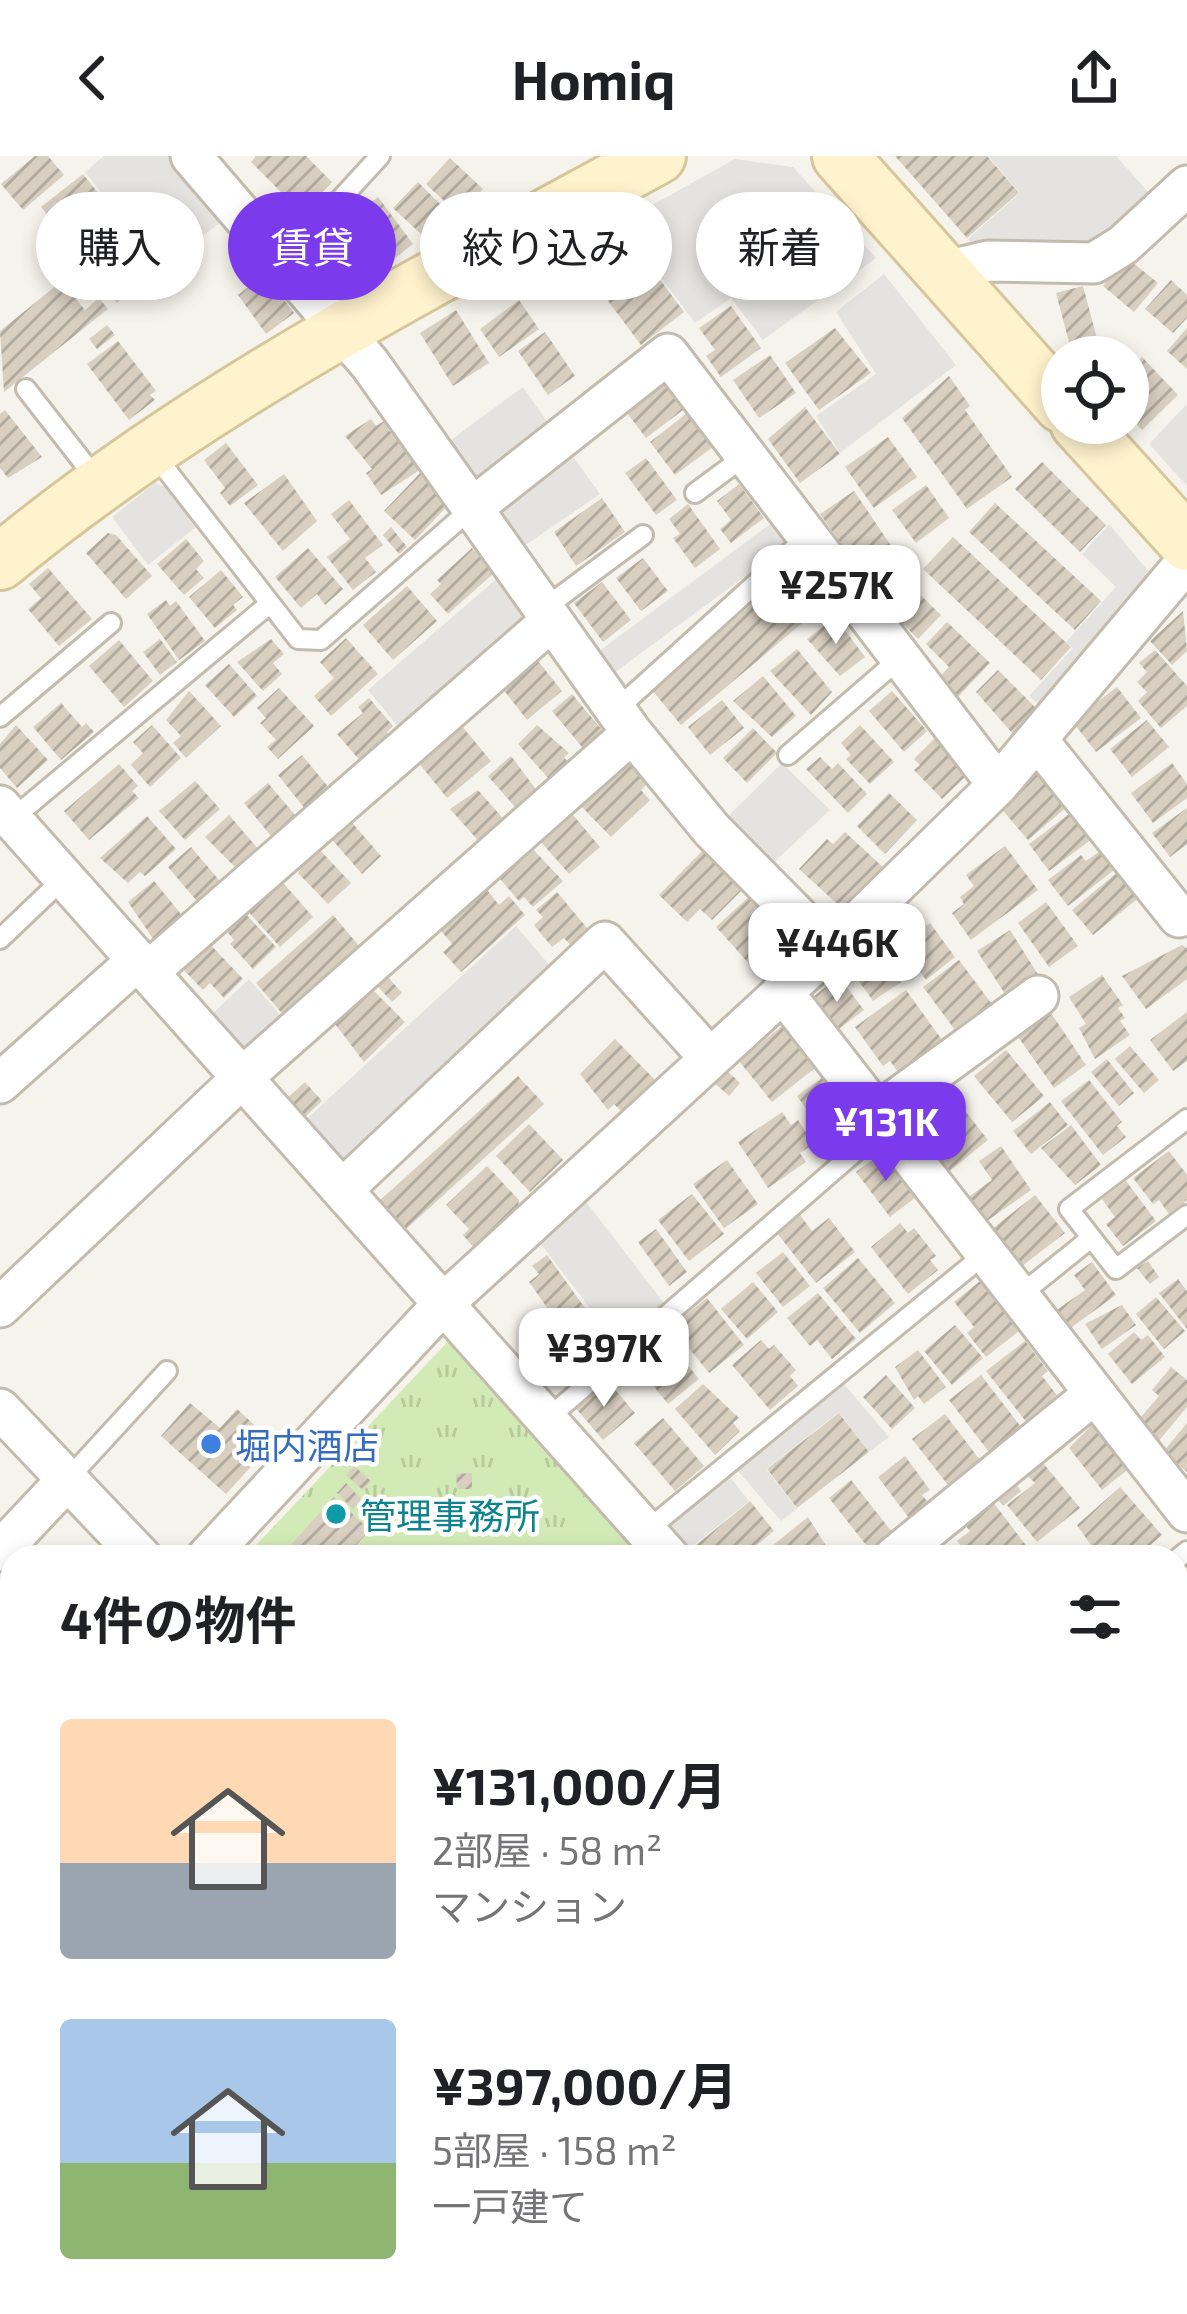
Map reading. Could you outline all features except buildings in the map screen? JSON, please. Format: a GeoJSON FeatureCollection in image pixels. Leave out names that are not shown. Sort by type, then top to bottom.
{"type":"FeatureCollection","features":[{"type":"Feature","properties":{"kind":"street"},"geometry":{"type":"LineString","coordinates":[[191,156],[228,200]]}},
{"type":"Feature","properties":{"kind":"street"},"geometry":{"type":"LineString","coordinates":[[0,562],[151,449],[340,331],[658,156]]}},
{"type":"Feature","properties":{"kind":"street"},"geometry":{"type":"LineString","coordinates":[[840,156],[1041,382]]}},
{"type":"Feature","properties":{"kind":"street"},"geometry":{"type":"LineString","coordinates":[[942,272],[988,261],[1094,263],[1123,245],[1187,186]]}},
{"type":"Feature","properties":{"kind":"street"},"geometry":{"type":"LineString","coordinates":[[313,300],[370,364],[624,722],[712,830],[830,949]]}},
{"type":"Feature","properties":{"kind":"street"},"geometry":{"type":"LineString","coordinates":[[471,508],[668,354],[998,785]]}},
{"type":"Feature","properties":{"kind":"street"},"geometry":{"type":"LineString","coordinates":[[1097,444],[1187,543]]}},
{"type":"Feature","properties":{"kind":"street"},"geometry":{"type":"LineString","coordinates":[[218,1545],[444,1303],[830,949],[998,785],[1039,742],[1187,561]]}},
{"type":"Feature","properties":{"kind":"street"},"geometry":{"type":"LineString","coordinates":[[0,1083],[143,966],[546,616]]}},
{"type":"Feature","properties":{"kind":"street"},"geometry":{"type":"LineString","coordinates":[[5,1293],[624,722]]}},
{"type":"Feature","properties":{"kind":"street"},"geometry":{"type":"LineString","coordinates":[[1039,742],[1179,917]]}},
{"type":"Feature","properties":{"kind":"street"},"geometry":{"type":"LineString","coordinates":[[6,813],[658,1544]]}},
{"type":"Feature","properties":{"kind":"street"},"geometry":{"type":"LineString","coordinates":[[343,1189],[605,943],[710,1057]]}},
{"type":"Feature","properties":{"kind":"street"},"geometry":{"type":"LineString","coordinates":[[782,991],[1187,1512]]}},
{"type":"Feature","properties":{"kind":"street"},"geometry":{"type":"LineString","coordinates":[[882,1119],[1038,996]]}},
{"type":"Feature","properties":{"kind":"street"},"geometry":{"type":"LineString","coordinates":[[909,1545],[1093,1395]]}},
{"type":"Feature","properties":{"kind":"street"},"geometry":{"type":"LineString","coordinates":[[0,1409],[129,1545]]}},
{"type":"Feature","properties":{"kind":"street"},"geometry":{"type":"LineString","coordinates":[[6,1545],[66,1481]]}},
{"type":"Feature","properties":{"kind":"lane"},"geometry":{"type":"LineString","coordinates":[[347,192],[380,156]]}},
{"type":"Feature","properties":{"kind":"lane"},"geometry":{"type":"LineString","coordinates":[[26,389],[101,485]]}},
{"type":"Feature","properties":{"kind":"lane"},"geometry":{"type":"LineString","coordinates":[[151,449],[298,639],[321,640],[471,508]]}},
{"type":"Feature","properties":{"kind":"lane"},"geometry":{"type":"LineString","coordinates":[[695,493],[745,457]]}},
{"type":"Feature","properties":{"kind":"lane"},"geometry":{"type":"LineString","coordinates":[[546,616],[643,535]]}},
{"type":"Feature","properties":{"kind":"lane"},"geometry":{"type":"LineString","coordinates":[[624,722],[806,538]]}},
{"type":"Feature","properties":{"kind":"lane"},"geometry":{"type":"LineString","coordinates":[[6,813],[268,605]]}},
{"type":"Feature","properties":{"kind":"lane"},"geometry":{"type":"LineString","coordinates":[[0,717],[111,623]]}},
{"type":"Feature","properties":{"kind":"lane"},"geometry":{"type":"LineString","coordinates":[[788,755],[898,660]]}},
{"type":"Feature","properties":{"kind":"lane"},"geometry":{"type":"LineString","coordinates":[[0,939],[64,878]]}},
{"type":"Feature","properties":{"kind":"lane"},"geometry":{"type":"LineString","coordinates":[[547,1419],[882,1119]]}},
{"type":"Feature","properties":{"kind":"lane"},"geometry":{"type":"LineString","coordinates":[[1187,1119],[1069,1209],[1116,1269],[1187,1215]]}},
{"type":"Feature","properties":{"kind":"lane"},"geometry":{"type":"LineString","coordinates":[[1019,1296],[1091,1238]]}},
{"type":"Feature","properties":{"kind":"lane"},"geometry":{"type":"LineString","coordinates":[[658,1544],[984,1256]]}},
{"type":"Feature","properties":{"kind":"lane"},"geometry":{"type":"LineString","coordinates":[[66,1481],[167,1371]]}},
{"type":"Feature","properties":{"kind":"green space"},"geometry":{"type":"Polygon","coordinates":[[[454,1335],[641,1545],[256,1545],[454,1335]]]}},
{"type":"Feature","properties":{"kind":"shaded area"},"geometry":{"type":"Polygon","coordinates":[[[104,156],[169,156],[200,192],[101,192],[85,172],[104,156]]]}},
{"type":"Feature","properties":{"kind":"shaded area"},"geometry":{"type":"Polygon","coordinates":[[[988,156],[1116,156],[1159,204],[1105,245],[976,249],[968,239],[1020,193],[988,156]]]}},
{"type":"Feature","properties":{"kind":"shaded area"},"geometry":{"type":"Polygon","coordinates":[[[735,159],[793,167],[816,192],[696,192],[696,300],[728,300],[695,323],[672,292],[672,194],[735,159]]]}},
{"type":"Feature","properties":{"kind":"shaded area"},"geometry":{"type":"Polygon","coordinates":[[[204,197],[224,220],[204,235],[204,197]]]}},
{"type":"Feature","properties":{"kind":"shaded area"},"geometry":{"type":"Polygon","coordinates":[[[864,245],[876,258],[864,267],[864,245]]]}},
{"type":"Feature","properties":{"kind":"shaded area"},"geometry":{"type":"Polygon","coordinates":[[[884,274],[956,365],[840,453],[816,416],[876,374],[836,312],[851,300],[864,300],[864,290],[884,274]]]}},
{"type":"Feature","properties":{"kind":"shaded area"},"geometry":{"type":"Polygon","coordinates":[[[733,300],[818,300],[763,340],[733,300]]]}},
{"type":"Feature","properties":{"kind":"shaded area"},"geometry":{"type":"Polygon","coordinates":[[[523,387],[555,433],[478,487],[440,448],[523,387]]]}},
{"type":"Feature","properties":{"kind":"shaded area"},"geometry":{"type":"Polygon","coordinates":[[[1187,404],[1187,486],[1149,444],[1187,404]]]}},
{"type":"Feature","properties":{"kind":"shaded area"},"geometry":{"type":"Polygon","coordinates":[[[567,448],[600,494],[514,553],[491,503],[567,448]]]}},
{"type":"Feature","properties":{"kind":"shaded area"},"geometry":{"type":"Polygon","coordinates":[[[155,483],[166,487],[196,527],[148,565],[112,517],[155,483]]]}},
{"type":"Feature","properties":{"kind":"shaded area"},"geometry":{"type":"Polygon","coordinates":[[[770,524],[786,546],[610,676],[594,655],[770,524]]]}},
{"type":"Feature","properties":{"kind":"shaded area"},"geometry":{"type":"Polygon","coordinates":[[[1109,524],[1149,572],[1130,599],[1125,596],[1130,601],[1045,710],[1029,696],[1073,648],[1066,642],[1116,587],[1082,554],[1109,524]]]}},
{"type":"Feature","properties":{"kind":"shaded area"},"geometry":{"type":"Polygon","coordinates":[[[502,574],[531,614],[404,734],[368,690],[502,574]]]}},
{"type":"Feature","properties":{"kind":"shaded area"},"geometry":{"type":"Polygon","coordinates":[[[782,763],[830,810],[771,865],[727,817],[782,763]]]}},
{"type":"Feature","properties":{"kind":"shaded area"},"geometry":{"type":"Polygon","coordinates":[[[516,926],[557,974],[346,1174],[300,1125],[516,926]]]}},
{"type":"Feature","properties":{"kind":"shaded area"},"geometry":{"type":"Polygon","coordinates":[[[249,979],[288,1024],[244,1063],[207,1019],[249,979]]]}},
{"type":"Feature","properties":{"kind":"shaded area"},"geometry":{"type":"Polygon","coordinates":[[[580,1194],[664,1303],[617,1344],[535,1236],[580,1194]]]}},
{"type":"Feature","properties":{"kind":"shaded area"},"geometry":{"type":"Polygon","coordinates":[[[844,1384],[889,1437],[869,1452],[839,1412],[766,1469],[797,1509],[781,1521],[738,1471],[844,1384]]]}},
{"type":"Feature","properties":{"kind":"shaded area"},"geometry":{"type":"Polygon","coordinates":[[[730,1477],[749,1501],[694,1545],[686,1545],[670,1526],[730,1477]]]}},
{"type":"Feature","properties":{"kind":"place","name":"堀内酒店"},"geometry":{"type":"Point","coordinates":[211,1444]}},
{"type":"Feature","properties":{"kind":"place","name":"管理事務所"},"geometry":{"type":"Point","coordinates":[336,1514]}}]}
